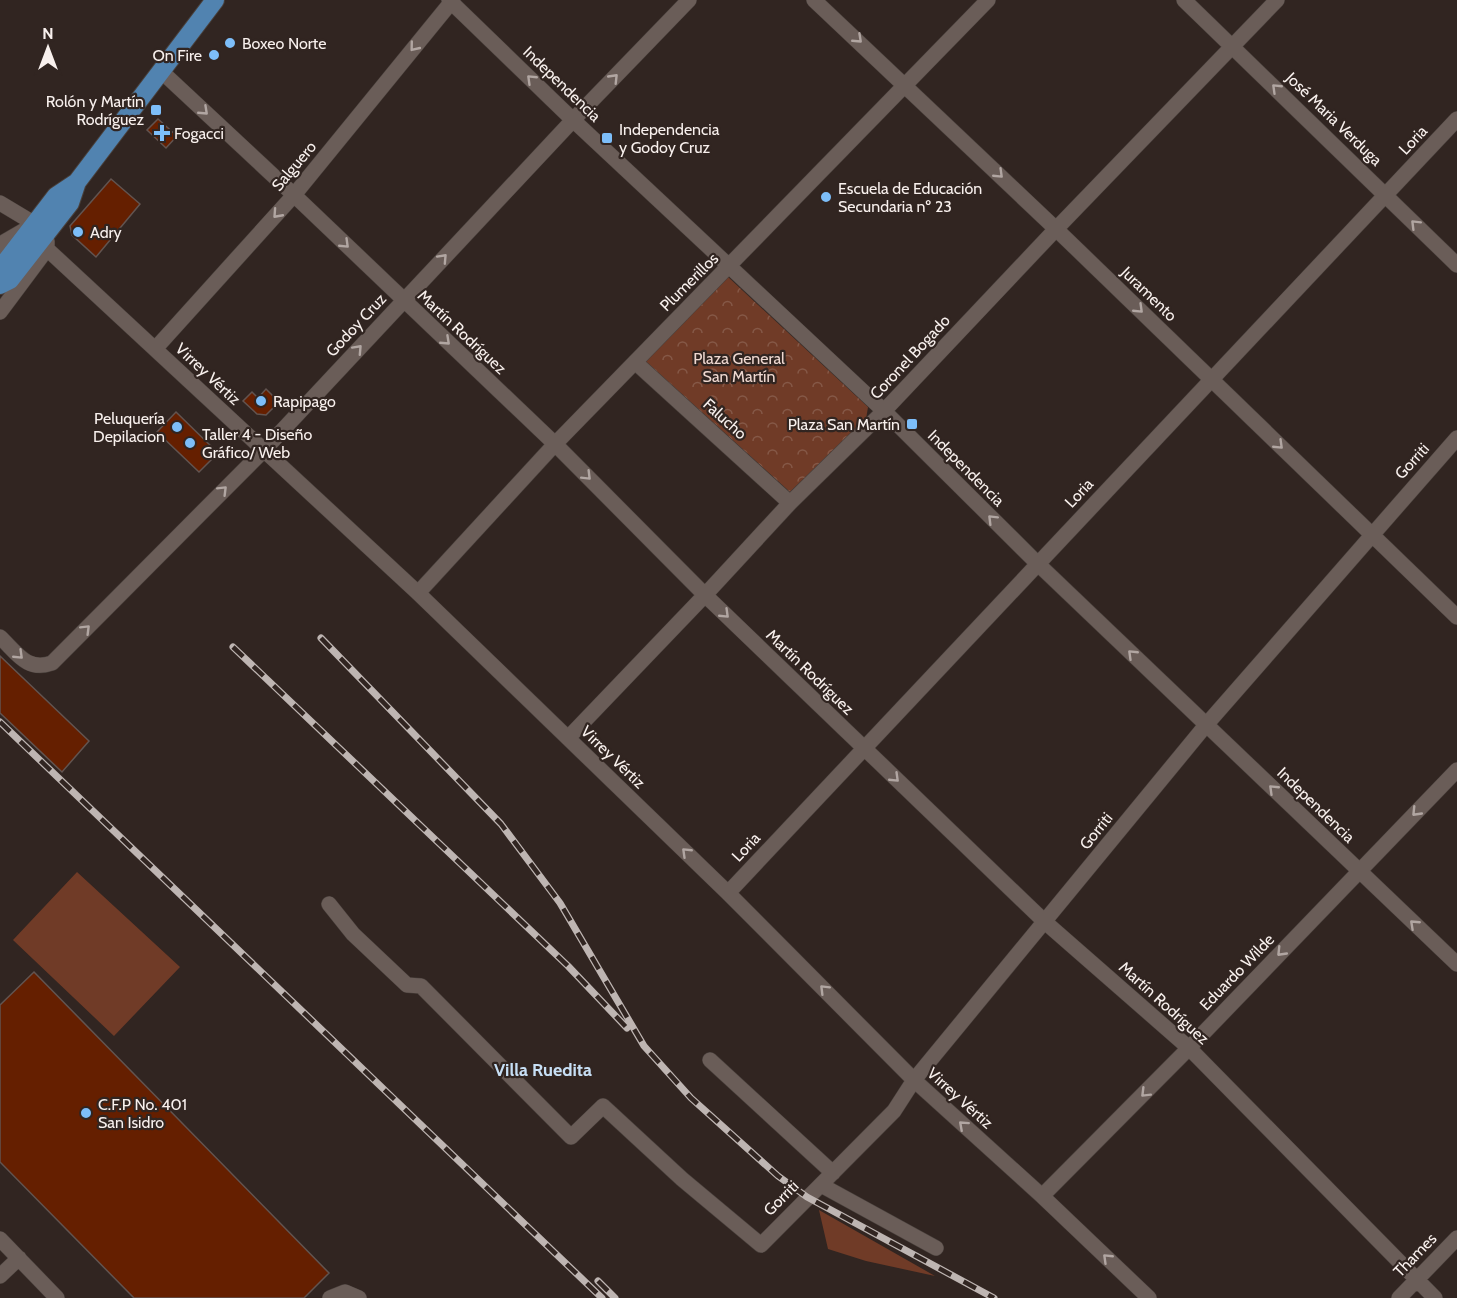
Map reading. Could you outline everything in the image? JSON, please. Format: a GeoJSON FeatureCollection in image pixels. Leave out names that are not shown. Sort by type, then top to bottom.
{"type":"FeatureCollection","features":[{"type":"Feature","properties":{"kind":"main road"},"geometry":{"type":"LineString","coordinates":[[0,285],[10,280],[70,203],[76,182],[214,0]]}},
{"type":"Feature","properties":{"kind":"main road"},"geometry":{"type":"LineString","coordinates":[[0,268],[43,235]]}},
{"type":"Feature","properties":{"kind":"street","name":"Godoy Cruz"},"geometry":{"type":"LineString","coordinates":[[0,637],[29,665],[42,666],[51,663],[264,450],[573,120],[689,0]]}},
{"type":"Feature","properties":{"kind":"street","name":"Juramento"},"geometry":{"type":"LineString","coordinates":[[814,0],[1056,229],[1457,617]]}},
{"type":"Feature","properties":{"kind":"street","name":"Plumerillos"},"geometry":{"type":"LineString","coordinates":[[418,593],[555,444],[988,0]]}},
{"type":"Feature","properties":{"kind":"street","name":"José Maria Verduga"},"geometry":{"type":"LineString","coordinates":[[1184,0],[1457,265]]}},
{"type":"Feature","properties":{"kind":"street","name":"Coronel Bogado"},"geometry":{"type":"LineString","coordinates":[[568,738],[790,503],[884,411],[1277,0]]}},
{"type":"Feature","properties":{"kind":"street","name":"Independencia"},"geometry":{"type":"LineString","coordinates":[[451,1],[573,120],[884,411],[1038,564],[1457,964]]}},
{"type":"Feature","properties":{"kind":"street","name":"Salguero"},"geometry":{"type":"LineString","coordinates":[[155,349],[294,195],[451,1]]}},
{"type":"Feature","properties":{"kind":"street","name":"Martín Rodríguez"},"geometry":{"type":"LineString","coordinates":[[161,71],[555,444],[705,595],[1045,922],[1189,1048],[1435,1298]]}},
{"type":"Feature","properties":{"kind":"street","name":"Loria"},"geometry":{"type":"LineString","coordinates":[[728,893],[1457,119]]}},
{"type":"Feature","properties":{"kind":"street","name":"Virrey Vértiz"},"geometry":{"type":"LineString","coordinates":[[0,203],[43,235],[155,349],[418,593],[728,893],[914,1080],[1042,1196],[1149,1298]]}},
{"type":"Feature","properties":{"kind":"street"},"geometry":{"type":"LineString","coordinates":[[0,248],[4,243],[43,235]]}},
{"type":"Feature","properties":{"kind":"street"},"geometry":{"type":"LineString","coordinates":[[0,312],[43,235]]}},
{"type":"Feature","properties":{"kind":"street","name":"Falucho"},"geometry":{"type":"LineString","coordinates":[[635,362],[790,503]]}},
{"type":"Feature","properties":{"kind":"street","name":"Gorriti"},"geometry":{"type":"LineString","coordinates":[[329,904],[353,934],[407,985],[420,986],[571,1137],[603,1106],[682,1179],[761,1245],[894,1111],[914,1080],[1206,725],[1457,438]]}},
{"type":"Feature","properties":{"kind":"street","name":"Eduardo Wilde"},"geometry":{"type":"LineString","coordinates":[[1042,1196],[1189,1048],[1457,770]]}},
{"type":"Feature","properties":{"kind":"street"},"geometry":{"type":"LineString","coordinates":[[710,1060],[833,1173]]}},
{"type":"Feature","properties":{"kind":"street"},"geometry":{"type":"LineString","coordinates":[[821,1185],[936,1248]]}},
{"type":"Feature","properties":{"kind":"street","name":"Thames"},"geometry":{"type":"LineString","coordinates":[[1399,1298],[1457,1238]]}},
{"type":"Feature","properties":{"kind":"street"},"geometry":{"type":"LineString","coordinates":[[0,1239],[57,1298]]}},
{"type":"Feature","properties":{"kind":"street"},"geometry":{"type":"LineString","coordinates":[[0,1276],[19,1258]]}},
{"type":"Feature","properties":{"kind":"street"},"geometry":{"type":"LineString","coordinates":[[331,1298],[345,1292],[359,1298]]}},
{"type":"Feature","properties":{"kind":"green space","name":"Plaza General San Martín"},"geometry":{"type":"Polygon","coordinates":[[[727,276],[868,407],[866,419],[790,492],[644,360],[727,276]]]}},
{"type":"Feature","properties":{"kind":"green space"},"geometry":{"type":"Polygon","coordinates":[[[77,872],[180,967],[114,1036],[13,940],[77,872]]]}},
{"type":"Feature","properties":{"kind":"green space"},"geometry":{"type":"Polygon","coordinates":[[[819,1210],[935,1276],[866,1261],[828,1249],[819,1210]]]}},
{"type":"Feature","properties":{"kind":"building","name":"Fogacci"},"geometry":{"type":"Polygon","coordinates":[[[158,119],[177,136],[166,148],[147,130],[158,119]]]}},
{"type":"Feature","properties":{"kind":"building"},"geometry":{"type":"Polygon","coordinates":[[[111,179],[140,204],[96,257],[72,235],[70,226],[111,179]]]}},
{"type":"Feature","properties":{"kind":"building","name":"Rapipago"},"geometry":{"type":"Polygon","coordinates":[[[266,389],[279,402],[266,415],[257,414],[243,401],[252,392],[258,398],[266,389]]]}},
{"type":"Feature","properties":{"kind":"building"},"geometry":{"type":"Polygon","coordinates":[[[176,412],[218,453],[199,472],[157,432],[176,412]]]}},
{"type":"Feature","properties":{"kind":"building"},"geometry":{"type":"Polygon","coordinates":[[[0,656],[89,741],[62,772],[0,713],[0,656]]]}},
{"type":"Feature","properties":{"kind":"building","name":"C.F.P No. 401 San Isidro"},"geometry":{"type":"Polygon","coordinates":[[[34,972],[329,1273],[304,1298],[134,1298],[0,1162],[0,1005],[34,972]]]}},
{"type":"Feature","properties":{"kind":"railway"},"geometry":{"type":"LineString","coordinates":[[321,638],[501,824],[560,903],[644,1046],[691,1098],[778,1176],[807,1197],[994,1298]]}},
{"type":"Feature","properties":{"kind":"railway"},"geometry":{"type":"LineString","coordinates":[[233,647],[568,966],[627,1028]]}},
{"type":"Feature","properties":{"kind":"railway"},"geometry":{"type":"LineString","coordinates":[[0,722],[602,1298]]}},
{"type":"Feature","properties":{"kind":"railway"},"geometry":{"type":"LineString","coordinates":[[598,1281],[615,1298]]}},
{"type":"Feature","properties":{"kind":"place","name":"Boxeo Norte"},"geometry":{"type":"Point","coordinates":[230,43]}},
{"type":"Feature","properties":{"kind":"place","name":"On Fire"},"geometry":{"type":"Point","coordinates":[214,55]}},
{"type":"Feature","properties":{"kind":"place","name":"Rolón y Martín Rodríguez"},"geometry":{"type":"Point","coordinates":[156,110]}},
{"type":"Feature","properties":{"kind":"place","name":"Fogacci"},"geometry":{"type":"Point","coordinates":[162,133]}},
{"type":"Feature","properties":{"kind":"place","name":"Independencia y Godoy Cruz"},"geometry":{"type":"Point","coordinates":[607,138]}},
{"type":"Feature","properties":{"kind":"place","name":"Escuela de Educación Secundaria nº 23"},"geometry":{"type":"Point","coordinates":[826,197]}},
{"type":"Feature","properties":{"kind":"place","name":"Adry"},"geometry":{"type":"Point","coordinates":[78,232]}},
{"type":"Feature","properties":{"kind":"place","name":"Rapipago"},"geometry":{"type":"Point","coordinates":[261,401]}},
{"type":"Feature","properties":{"kind":"place","name":"Plaza San Martín"},"geometry":{"type":"Point","coordinates":[912,424]}},
{"type":"Feature","properties":{"kind":"place","name":"Peluquería Depilacion"},"geometry":{"type":"Point","coordinates":[177,427]}},
{"type":"Feature","properties":{"kind":"place","name":"Taller 4 - Diseño Gráfico/ Web"},"geometry":{"type":"Point","coordinates":[190,443]}},
{"type":"Feature","properties":{"kind":"place","name":"C.F.P No. 401 San Isidro"},"geometry":{"type":"Point","coordinates":[86,1113]}},
{"type":"Feature","properties":{"kind":"district","name":"Villa Ruedita"},"geometry":{"type":"Point","coordinates":[543,1070]}}]}
